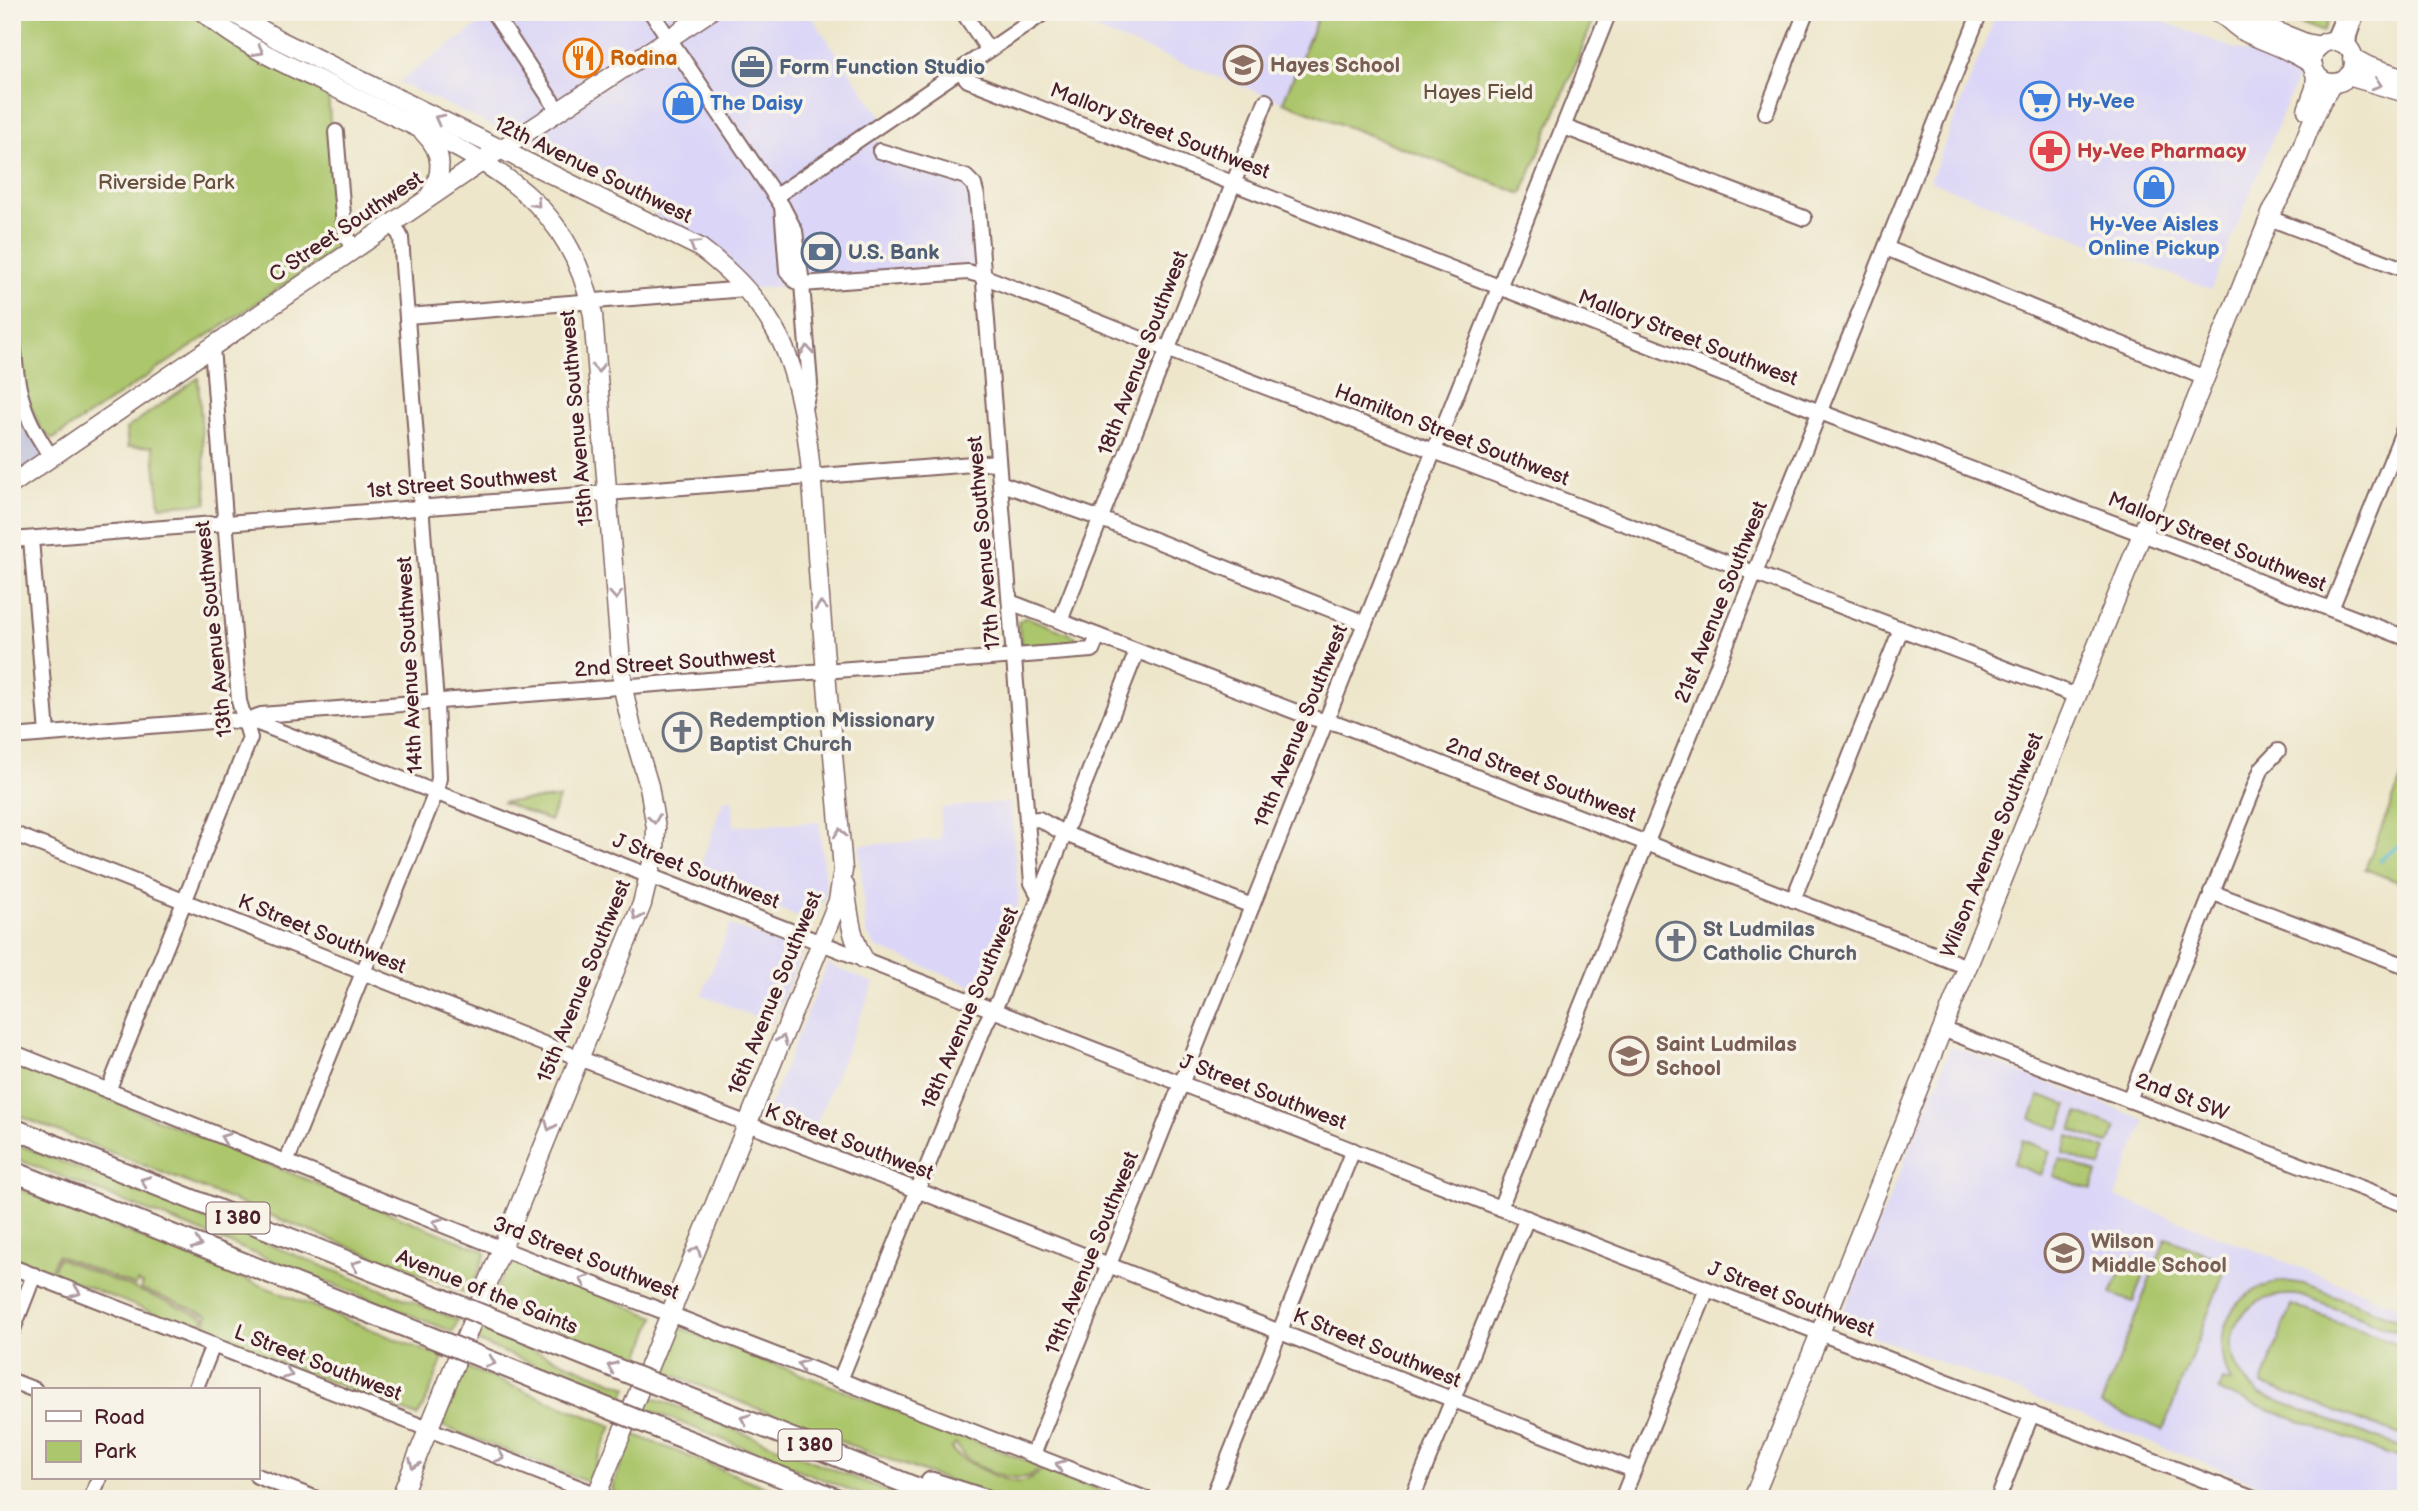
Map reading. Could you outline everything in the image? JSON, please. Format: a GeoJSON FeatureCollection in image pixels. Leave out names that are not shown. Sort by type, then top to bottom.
{"type":"FeatureCollection","features":[{"type":"Feature","properties":{"kind":"highway","name":"Avenue of the Saints"},"geometry":{"type":"LineString","coordinates":[[12,1128],[945,1499]]}},
{"type":"Feature","properties":{"kind":"highway","name":"I 380"},"geometry":{"type":"LineString","coordinates":[[12,1171],[837,1499]]}},
{"type":"Feature","properties":{"kind":"highway"},"geometry":{"type":"LineString","coordinates":[[806,1443],[984,1499]]}},
{"type":"Feature","properties":{"kind":"highway"},"geometry":{"type":"LineString","coordinates":[[793,1481],[816,1499]]}},
{"type":"Feature","properties":{"kind":"main road","name":"12th Avenue Southwest"},"geometry":{"type":"LineString","coordinates":[[203,12],[260,52],[483,161]]}},
{"type":"Feature","properties":{"kind":"main road","name":"12th Avenue Southwest"},"geometry":{"type":"LineString","coordinates":[[232,12],[279,40],[680,236],[718,261],[763,310],[782,344],[793,372],[811,476]]}},
{"type":"Feature","properties":{"kind":"main road","name":"C Street Southwest"},"geometry":{"type":"LineString","coordinates":[[12,484],[483,161],[709,12]]}},
{"type":"Feature","properties":{"kind":"main road"},"geometry":{"type":"LineString","coordinates":[[2223,15],[2238,16],[2306,43],[2338,48],[2368,66],[2406,78]]}},
{"type":"Feature","properties":{"kind":"main road"},"geometry":{"type":"LineString","coordinates":[[2223,15],[2240,30],[2300,55],[2325,81],[2340,80],[2406,93]]}},
{"type":"Feature","properties":{"kind":"main road"},"geometry":{"type":"LineString","coordinates":[[2314,69],[2314,56],[2338,48]]}},
{"type":"Feature","properties":{"kind":"main road"},"geometry":{"type":"LineString","coordinates":[[2338,48],[2353,69],[2340,80]]}},
{"type":"Feature","properties":{"kind":"main road","name":"Wilson Avenue Southwest"},"geometry":{"type":"LineString","coordinates":[[2271,214],[2274,194],[2313,94],[2314,69]]}},
{"type":"Feature","properties":{"kind":"main road","name":"Wilson Avenue Southwest"},"geometry":{"type":"LineString","coordinates":[[1753,1499],[2271,214],[2292,176],[2322,102],[2340,80]]}},
{"type":"Feature","properties":{"kind":"main road"},"geometry":{"type":"LineString","coordinates":[[418,128],[432,141],[440,156],[438,181],[429,198]]}},
{"type":"Feature","properties":{"kind":"main road","name":"15th Avenue Southwest"},"geometry":{"type":"LineString","coordinates":[[400,1499],[642,904],[650,876],[656,828],[649,786],[623,688],[599,381],[590,301],[571,249],[550,218],[523,190],[483,161]]}},
{"type":"Feature","properties":{"kind":"main road","name":"16th Avenue Southwest"},"geometry":{"type":"LineString","coordinates":[[600,1497],[670,1314],[838,901],[843,870],[811,476]]}},
{"type":"Feature","properties":{"kind":"main road"},"geometry":{"type":"LineString","coordinates":[[843,870],[854,943],[864,959]]}},
{"type":"Feature","properties":{"kind":"street"},"geometry":{"type":"LineString","coordinates":[[493,12],[559,112]]}},
{"type":"Feature","properties":{"kind":"street"},"geometry":{"type":"LineString","coordinates":[[651,12],[779,201],[795,231],[810,384],[802,417]]}},
{"type":"Feature","properties":{"kind":"street"},"geometry":{"type":"LineString","coordinates":[[963,12],[988,49]]}},
{"type":"Feature","properties":{"kind":"street"},"geometry":{"type":"LineString","coordinates":[[779,201],[988,49],[1045,12]]}},
{"type":"Feature","properties":{"kind":"street","name":"19th Avenue Southwest"},"geometry":{"type":"LineString","coordinates":[[1033,1455],[1609,12]]}},
{"type":"Feature","properties":{"kind":"street"},"geometry":{"type":"LineString","coordinates":[[1766,113],[1806,12]]}},
{"type":"Feature","properties":{"kind":"street","name":"21st Avenue Southwest"},"geometry":{"type":"LineString","coordinates":[[1500,1208],[1980,12]]}},
{"type":"Feature","properties":{"kind":"street"},"geometry":{"type":"LineString","coordinates":[[2338,48],[2345,12]]}},
{"type":"Feature","properties":{"kind":"street"},"geometry":{"type":"LineString","coordinates":[[2338,48],[2349,36],[2357,12]]}},
{"type":"Feature","properties":{"kind":"street","name":"Mallory Street Southwest"},"geometry":{"type":"LineString","coordinates":[[959,70],[968,80],[2406,638]]}},
{"type":"Feature","properties":{"kind":"street","name":"18th Avenue Southwest"},"geometry":{"type":"LineString","coordinates":[[1060,621],[1266,101]]}},
{"type":"Feature","properties":{"kind":"street"},"geometry":{"type":"LineString","coordinates":[[1563,127],[1804,218]]}},
{"type":"Feature","properties":{"kind":"street"},"geometry":{"type":"LineString","coordinates":[[336,132],[344,227],[352,250]]}},
{"type":"Feature","properties":{"kind":"street","name":"17th Avenue Southwest"},"geometry":{"type":"LineString","coordinates":[[880,150],[966,177],[974,185],[978,195],[1032,883],[1039,896]]}},
{"type":"Feature","properties":{"kind":"street"},"geometry":{"type":"LineString","coordinates":[[2271,214],[2406,270]]}},
{"type":"Feature","properties":{"kind":"street","name":"14th Avenue Southwest"},"geometry":{"type":"LineString","coordinates":[[286,1163],[436,792],[439,778],[436,703],[401,238],[393,222]]}},
{"type":"Feature","properties":{"kind":"street"},"geometry":{"type":"LineString","coordinates":[[1886,248],[2205,378]]}},
{"type":"Feature","properties":{"kind":"street","name":"Hamilton Street Southwest"},"geometry":{"type":"LineString","coordinates":[[802,284],[968,272],[983,276],[1167,350],[2077,696]]}},
{"type":"Feature","properties":{"kind":"street"},"geometry":{"type":"LineString","coordinates":[[407,316],[746,289]]}},
{"type":"Feature","properties":{"kind":"street"},"geometry":{"type":"LineString","coordinates":[[12,316],[17,378],[23,404],[32,427],[51,457]]}},
{"type":"Feature","properties":{"kind":"street","name":"13th Avenue Southwest"},"geometry":{"type":"LineString","coordinates":[[108,1091],[250,738],[252,722],[239,701],[212,346]]}},
{"type":"Feature","properties":{"kind":"street"},"geometry":{"type":"LineString","coordinates":[[2331,609],[2401,452],[2406,424]]}},
{"type":"Feature","properties":{"kind":"street","name":"1st Street Southwest"},"geometry":{"type":"LineString","coordinates":[[12,540],[998,462]]}},
{"type":"Feature","properties":{"kind":"street"},"geometry":{"type":"LineString","coordinates":[[1000,483],[1101,519],[1366,622]]}},
{"type":"Feature","properties":{"kind":"street"},"geometry":{"type":"LineString","coordinates":[[31,539],[47,734]]}},
{"type":"Feature","properties":{"kind":"street","name":"2nd Street Southwest"},"geometry":{"type":"LineString","coordinates":[[1010,602],[1339,724],[1967,967]]}},
{"type":"Feature","properties":{"kind":"street"},"geometry":{"type":"LineString","coordinates":[[1793,900],[1901,629]]}},
{"type":"Feature","properties":{"kind":"street","name":"2nd Street Southwest"},"geometry":{"type":"LineString","coordinates":[[12,737],[252,722],[261,715],[1092,650],[1098,636]]}},
{"type":"Feature","properties":{"kind":"street","name":"18th Avenue Southwest"},"geometry":{"type":"LineString","coordinates":[[840,1380],[1065,834],[1137,651]]}},
{"type":"Feature","properties":{"kind":"street","name":"J Street Southwest"},"geometry":{"type":"LineString","coordinates":[[252,722],[1820,1333],[2032,1413],[2216,1492],[2254,1499]]}},
{"type":"Feature","properties":{"kind":"street"},"geometry":{"type":"LineString","coordinates":[[2129,1100],[2262,768],[2278,751]]}},
{"type":"Feature","properties":{"kind":"street"},"geometry":{"type":"LineString","coordinates":[[1028,820],[1039,819],[1065,834],[1252,906]]}},
{"type":"Feature","properties":{"kind":"street","name":"K Street Southwest"},"geometry":{"type":"LineString","coordinates":[[12,833],[917,1191],[1633,1470]]}},
{"type":"Feature","properties":{"kind":"street"},"geometry":{"type":"LineString","coordinates":[[2211,892],[2406,967]]}},
{"type":"Feature","properties":{"kind":"street","name":"2nd St SW"},"geometry":{"type":"LineString","coordinates":[[1942,1029],[2406,1205]]}},
{"type":"Feature","properties":{"kind":"street","name":"3rd Street Southwest"},"geometry":{"type":"LineString","coordinates":[[12,1052],[500,1248],[1146,1499]]}},
{"type":"Feature","properties":{"kind":"street"},"geometry":{"type":"LineString","coordinates":[[1212,1499],[1353,1150]]}},
{"type":"Feature","properties":{"kind":"street"},"geometry":{"type":"LineString","coordinates":[[1412,1499],[1527,1219]]}},
{"type":"Feature","properties":{"kind":"street","name":"L Street Southwest"},"geometry":{"type":"LineString","coordinates":[[12,1267],[600,1497]]}},
{"type":"Feature","properties":{"kind":"street"},"geometry":{"type":"LineString","coordinates":[[12,1332],[34,1275]]}},
{"type":"Feature","properties":{"kind":"street"},"geometry":{"type":"LineString","coordinates":[[1622,1499],[1707,1289]]}},
{"type":"Feature","properties":{"kind":"street"},"geometry":{"type":"LineString","coordinates":[[196,1388],[214,1345]]}},
{"type":"Feature","properties":{"kind":"street"},"geometry":{"type":"LineString","coordinates":[[12,1381],[32,1389]]}},
{"type":"Feature","properties":{"kind":"street"},"geometry":{"type":"LineString","coordinates":[[1998,1499],[2032,1413]]}},
{"type":"Feature","properties":{"kind":"street"},"geometry":{"type":"LineString","coordinates":[[259,1477],[317,1499]]}},
{"type":"Feature","properties":{"kind":"street"},"geometry":{"type":"LineString","coordinates":[[91,1499],[98,1480]]}},
{"type":"Feature","properties":{"kind":"shaded area"},"geometry":{"type":"Polygon","coordinates":[[[496,12],[808,12],[885,122],[865,136],[974,185],[982,272],[746,289],[619,185],[398,82],[496,12]]]}},
{"type":"Feature","properties":{"kind":"shaded area","name":"Hayes School"},"geometry":{"type":"Polygon","coordinates":[[[1079,12],[1320,12],[1283,102],[1091,28],[1073,16],[1079,12]]]}},
{"type":"Feature","properties":{"kind":"shaded area"},"geometry":{"type":"Polygon","coordinates":[[[1997,12],[2138,12],[2299,73],[2211,290],[1930,181],[1997,12]]]}},
{"type":"Feature","properties":{"kind":"shaded area"},"geometry":{"type":"Polygon","coordinates":[[[12,316],[51,457],[12,484],[12,316]]]}},
{"type":"Feature","properties":{"kind":"shaded area"},"geometry":{"type":"Polygon","coordinates":[[[723,800],[733,800],[734,826],[819,822],[826,893],[814,923],[697,876],[723,800]]]}},
{"type":"Feature","properties":{"kind":"shaded area"},"geometry":{"type":"Polygon","coordinates":[[[1010,802],[1019,900],[982,990],[876,947],[866,933],[859,845],[940,840],[941,808],[1010,802]]]}},
{"type":"Feature","properties":{"kind":"shaded area"},"geometry":{"type":"Polygon","coordinates":[[[730,925],[802,953],[772,1024],[702,995],[730,925]]]}},
{"type":"Feature","properties":{"kind":"shaded area"},"geometry":{"type":"Polygon","coordinates":[[[827,964],[874,983],[814,1130],[767,1112],[827,964]]]}},
{"type":"Feature","properties":{"kind":"shaded area","name":"Wilson Middle School"},"geometry":{"type":"Polygon","coordinates":[[[1951,1046],[2145,1120],[2115,1196],[2406,1309],[2406,1499],[2298,1499],[1839,1323],[1951,1046]]]}},
{"type":"Feature","properties":{"kind":"green space","name":"Riverside Park"},"geometry":{"type":"Polygon","coordinates":[[[12,12],[191,12],[240,50],[328,94],[339,240],[336,250],[53,439],[41,430],[23,388],[18,340],[12,263],[12,12]]]}},
{"type":"Feature","properties":{"kind":"green space","name":"Hayes Field"},"geometry":{"type":"Polygon","coordinates":[[[1320,12],[1597,12],[1522,194],[1283,102],[1320,12]]]}},
{"type":"Feature","properties":{"kind":"green space"},"geometry":{"type":"Polygon","coordinates":[[[2273,12],[2331,12],[2323,32],[2273,12]]]}},
{"type":"Feature","properties":{"kind":"green space"},"geometry":{"type":"Polygon","coordinates":[[[198,378],[207,503],[160,506],[153,446],[128,447],[126,429],[198,378]]]}},
{"type":"Feature","properties":{"kind":"green space"},"geometry":{"type":"Polygon","coordinates":[[[1026,617],[1075,636],[1078,641],[1073,645],[1025,648],[1021,643],[1018,622],[1026,617]]]}},
{"type":"Feature","properties":{"kind":"green space"},"geometry":{"type":"Polygon","coordinates":[[[2406,767],[2406,885],[2365,869],[2406,767]]]}},
{"type":"Feature","properties":{"kind":"green space"},"geometry":{"type":"Polygon","coordinates":[[[559,798],[550,821],[502,802],[559,798]]]}},
{"type":"Feature","properties":{"kind":"green space"},"geometry":{"type":"Polygon","coordinates":[[[12,1061],[482,1250],[486,1253],[469,1294],[12,1113],[12,1061]]]}},
{"type":"Feature","properties":{"kind":"green space"},"geometry":{"type":"Polygon","coordinates":[[[2040,1095],[2068,1105],[2059,1129],[2031,1119],[2040,1095]]]}},
{"type":"Feature","properties":{"kind":"green space"},"geometry":{"type":"Polygon","coordinates":[[[2078,1113],[2116,1127],[2109,1144],[2072,1130],[2078,1113]]]}},
{"type":"Feature","properties":{"kind":"green space"},"geometry":{"type":"Polygon","coordinates":[[[2069,1136],[2106,1149],[2100,1167],[2063,1153],[2069,1136]]]}},
{"type":"Feature","properties":{"kind":"green space"},"geometry":{"type":"Polygon","coordinates":[[[2023,1140],[2050,1151],[2041,1175],[2013,1164],[2023,1140]]]}},
{"type":"Feature","properties":{"kind":"green space"},"geometry":{"type":"Polygon","coordinates":[[[12,1142],[458,1320],[453,1332],[12,1157],[12,1142]]]}},
{"type":"Feature","properties":{"kind":"green space"},"geometry":{"type":"Polygon","coordinates":[[[2060,1159],[2097,1173],[2091,1190],[2054,1176],[2060,1159]]]}},
{"type":"Feature","properties":{"kind":"green space"},"geometry":{"type":"Polygon","coordinates":[[[12,1186],[443,1358],[424,1406],[417,1416],[202,1332],[208,1315],[141,1289],[143,1284],[137,1282],[135,1286],[57,1255],[50,1272],[12,1257],[12,1186]]]}},
{"type":"Feature","properties":{"kind":"green space"},"geometry":{"type":"Polygon","coordinates":[[[2166,1238],[2228,1262],[2163,1430],[2101,1405],[2166,1238]]]}},
{"type":"Feature","properties":{"kind":"green space"},"geometry":{"type":"Polygon","coordinates":[[[2126,1257],[2147,1265],[2133,1302],[2111,1294],[2126,1257]]]}},
{"type":"Feature","properties":{"kind":"green space"},"geometry":{"type":"Polygon","coordinates":[[[58,1258],[205,1317],[199,1331],[52,1273],[58,1258]]]}},
{"type":"Feature","properties":{"kind":"green space"},"geometry":{"type":"Polygon","coordinates":[[[521,1264],[655,1317],[638,1361],[491,1303],[506,1267],[521,1264]]]}},
{"type":"Feature","properties":{"kind":"green space"},"geometry":{"type":"Polygon","coordinates":[[[2284,1281],[2304,1284],[2406,1323],[2406,1335],[2302,1296],[2273,1297],[2248,1309],[2234,1331],[2234,1360],[2241,1375],[2260,1394],[2406,1449],[2406,1461],[2219,1391],[2223,1380],[2231,1382],[2222,1347],[2229,1316],[2250,1293],[2265,1285],[2284,1281]]]}},
{"type":"Feature","properties":{"kind":"green space"},"geometry":{"type":"Polygon","coordinates":[[[2291,1305],[2406,1347],[2406,1437],[2262,1384],[2291,1305]]]}},
{"type":"Feature","properties":{"kind":"green space"},"geometry":{"type":"Polygon","coordinates":[[[678,1327],[1040,1466],[1025,1477],[1004,1476],[972,1462],[956,1444],[951,1449],[982,1470],[1020,1482],[1033,1478],[1043,1468],[1123,1499],[998,1499],[860,1449],[660,1370],[678,1327]]]}},
{"type":"Feature","properties":{"kind":"green space"},"geometry":{"type":"Polygon","coordinates":[[[481,1329],[627,1387],[622,1400],[476,1341],[481,1329]]]}},
{"type":"Feature","properties":{"kind":"green space"},"geometry":{"type":"Polygon","coordinates":[[[465,1367],[612,1426],[588,1482],[442,1426],[465,1367]]]}},
{"type":"Feature","properties":{"kind":"green space"},"geometry":{"type":"Polygon","coordinates":[[[649,1396],[907,1499],[872,1499],[644,1408],[649,1396]]]}},
{"type":"Feature","properties":{"kind":"green space"},"geometry":{"type":"Polygon","coordinates":[[[633,1434],[795,1499],[630,1499],[612,1491],[633,1434]]]}},
{"type":"Feature","properties":{"kind":"waterway"},"geometry":{"type":"LineString","coordinates":[[2380,860],[2406,840]]}},
{"type":"Feature","properties":{"kind":"place","name":"Rodina"},"geometry":{"type":"Point","coordinates":[583,58]}},
{"type":"Feature","properties":{"kind":"place","name":"Hayes School"},"geometry":{"type":"Point","coordinates":[1243,65]}},
{"type":"Feature","properties":{"kind":"place","name":"Form Function Studio"},"geometry":{"type":"Point","coordinates":[752,67]}},
{"type":"Feature","properties":{"kind":"place","name":"Hy-Vee"},"geometry":{"type":"Point","coordinates":[2040,101]}},
{"type":"Feature","properties":{"kind":"place","name":"The Daisy"},"geometry":{"type":"Point","coordinates":[683,103]}},
{"type":"Feature","properties":{"kind":"place","name":"Hy-Vee Pharmacy"},"geometry":{"type":"Point","coordinates":[2050,151]}},
{"type":"Feature","properties":{"kind":"place","name":"Hy-Vee Aisles Online Pickup"},"geometry":{"type":"Point","coordinates":[2154,187]}},
{"type":"Feature","properties":{"kind":"place","name":"U.S. Bank"},"geometry":{"type":"Point","coordinates":[821,252]}},
{"type":"Feature","properties":{"kind":"place","name":"Redemption Missionary Baptist Church"},"geometry":{"type":"Point","coordinates":[682,732]}},
{"type":"Feature","properties":{"kind":"place","name":"St Ludmilas Catholic Church"},"geometry":{"type":"Point","coordinates":[1676,941]}},
{"type":"Feature","properties":{"kind":"place","name":"Saint Ludmilas School"},"geometry":{"type":"Point","coordinates":[1629,1056]}},
{"type":"Feature","properties":{"kind":"place","name":"Wilson Middle School"},"geometry":{"type":"Point","coordinates":[2064,1253]}}]}
